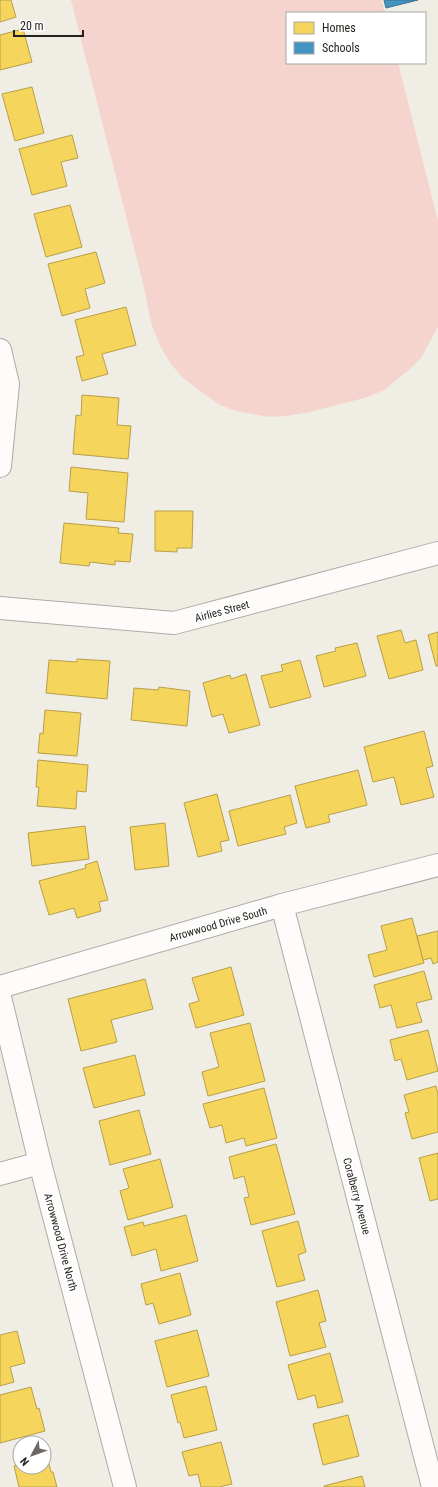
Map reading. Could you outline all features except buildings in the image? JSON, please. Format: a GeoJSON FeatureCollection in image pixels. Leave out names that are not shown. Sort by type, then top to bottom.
{"type":"FeatureCollection","features":[{"type":"Feature","properties":{"kind":"street"},"geometry":{"type":"LineString","coordinates":[[0,350],[8,384],[0,466]]}},
{"type":"Feature","properties":{"kind":"street","name":"Airlies Street"},"geometry":{"type":"LineString","coordinates":[[0,608],[174,623],[438,553]]}},
{"type":"Feature","properties":{"kind":"street","name":"Arrowwood Drive South"},"geometry":{"type":"LineString","coordinates":[[0,986],[282,905],[438,865]]}},
{"type":"Feature","properties":{"kind":"street","name":"Coralberry Avenue"},"geometry":{"type":"LineString","coordinates":[[282,905],[433,1487]]}},
{"type":"Feature","properties":{"kind":"street","name":"Arrowwood Drive North"},"geometry":{"type":"LineString","coordinates":[[0,997],[40,1163],[125,1487]]}},
{"type":"Feature","properties":{"kind":"street"},"geometry":{"type":"LineString","coordinates":[[0,1174],[40,1163]]}},
{"type":"Feature","properties":{"kind":"shaded area"},"geometry":{"type":"Polygon","coordinates":[[[71,0],[382,0],[385,12],[286,12],[286,64],[398,64],[438,221],[438,327],[421,358],[384,390],[368,397],[310,412],[286,416],[269,417],[236,411],[220,405],[207,396],[183,378],[171,364],[160,346],[151,323],[144,287],[71,0]]]}}]}
